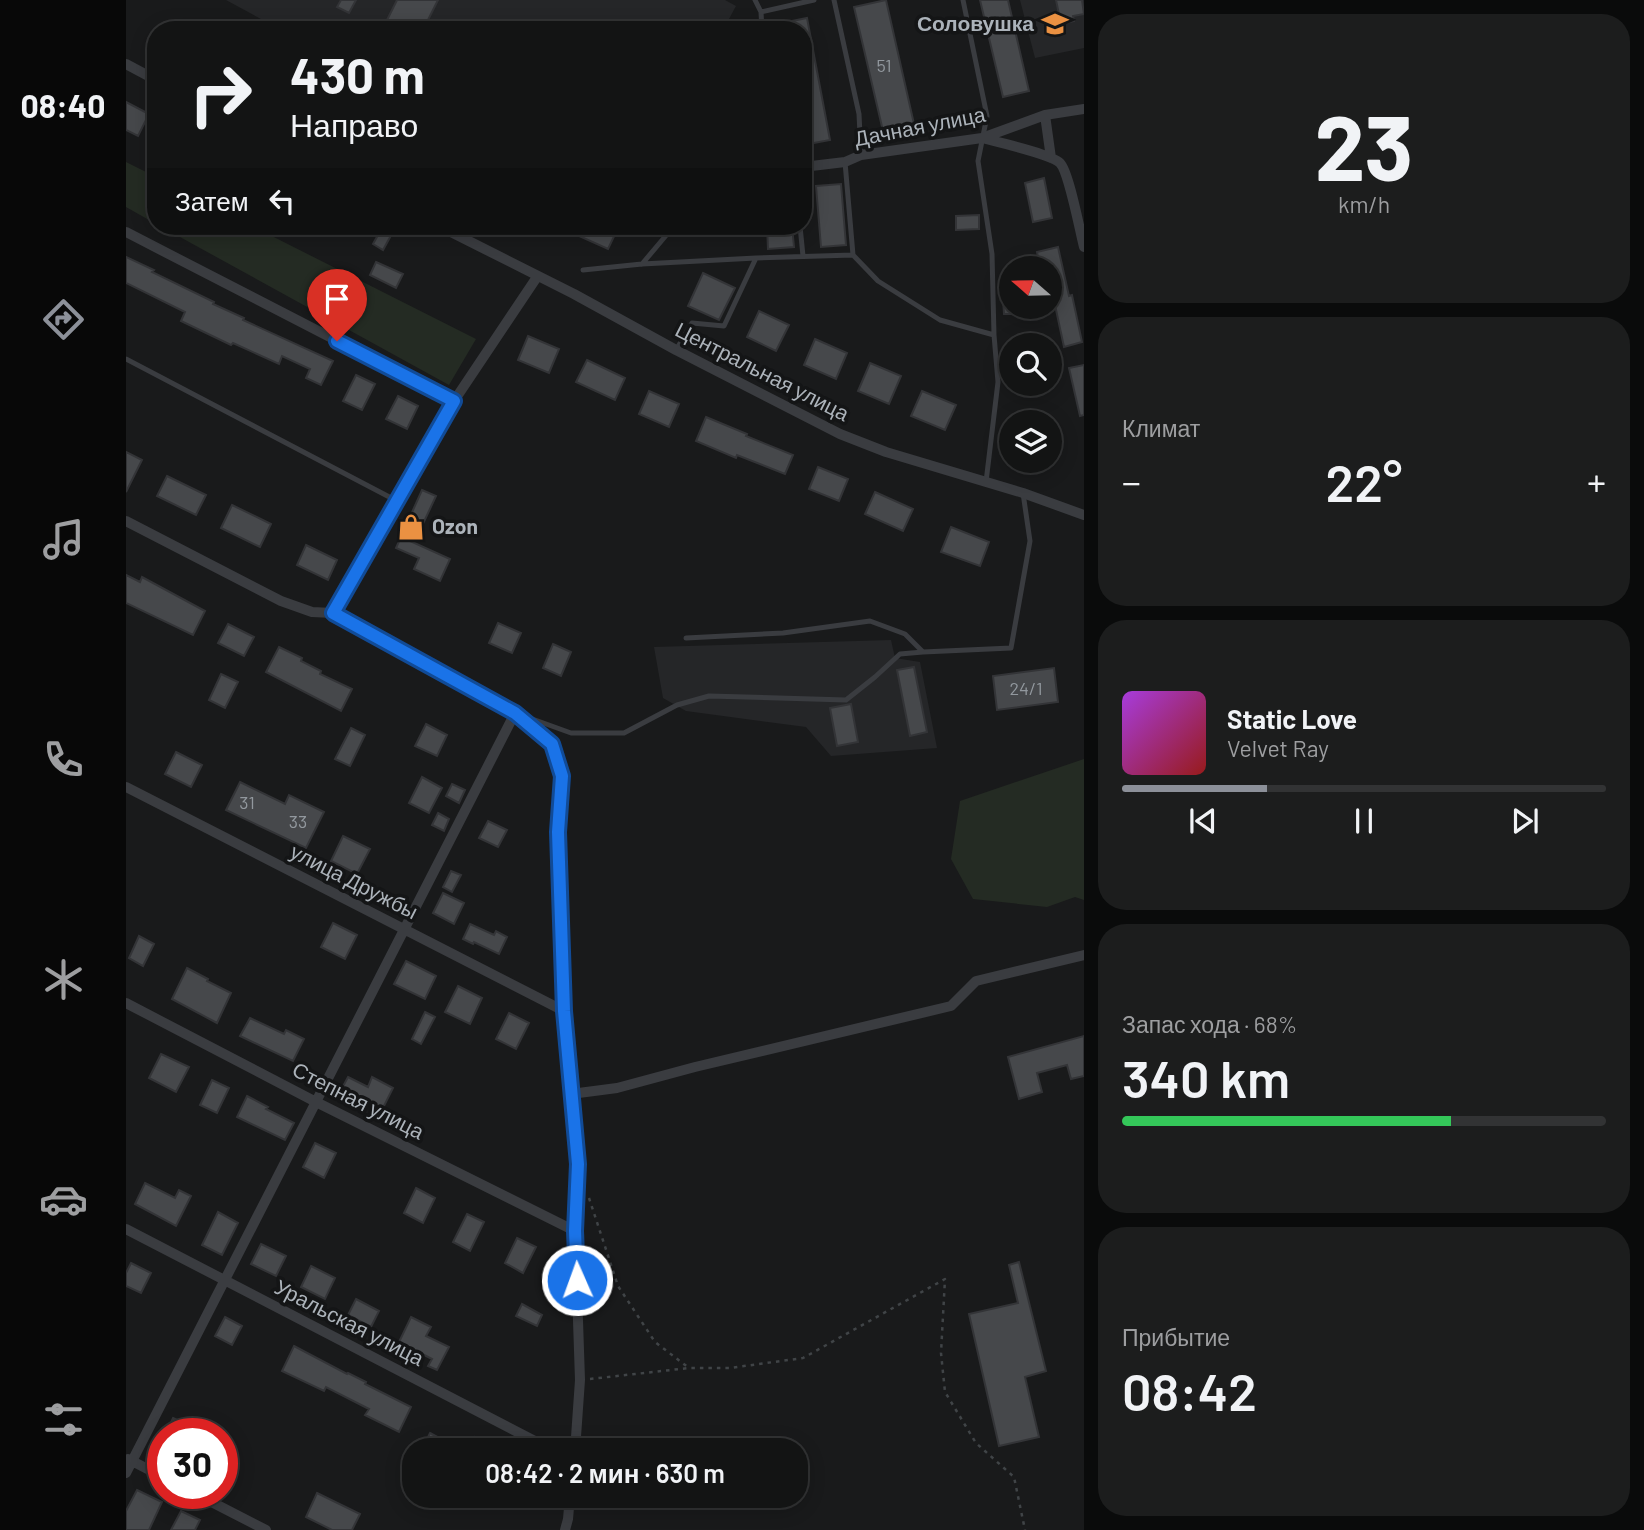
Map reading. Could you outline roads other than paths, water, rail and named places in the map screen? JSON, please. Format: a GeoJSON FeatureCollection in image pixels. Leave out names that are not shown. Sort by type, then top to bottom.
{"type":"FeatureCollection","features":[{"type":"Feature","properties":{"kind":"street"},"geometry":{"type":"LineString","coordinates":[[126,64],[147,75]]}},
{"type":"Feature","properties":{"kind":"street","name":"Дачная улица"},"geometry":{"type":"LineString","coordinates":[[812,166],[845,162],[861,155],[982,138],[1045,115],[1084,109]]}},
{"type":"Feature","properties":{"kind":"street"},"geometry":{"type":"LineString","coordinates":[[1045,115],[1051,158]]}},
{"type":"Feature","properties":{"kind":"street"},"geometry":{"type":"LineString","coordinates":[[982,138],[1051,158],[1062,164],[1084,247]]}},
{"type":"Feature","properties":{"kind":"street"},"geometry":{"type":"LineString","coordinates":[[126,232],[454,401]]}},
{"type":"Feature","properties":{"kind":"street","name":"Центральная улица"},"geometry":{"type":"LineString","coordinates":[[456,235],[575,294],[676,350],[840,434],[886,452],[1023,493],[1084,515]]}},
{"type":"Feature","properties":{"kind":"street"},"geometry":{"type":"LineString","coordinates":[[333,613],[454,401],[537,277]]}},
{"type":"Feature","properties":{"kind":"street"},"geometry":{"type":"LineString","coordinates":[[126,521],[281,601],[313,612],[333,613],[515,713],[552,744],[562,776],[558,832],[564,1011],[578,1164],[575,1231],[580,1380],[576,1438]]}},
{"type":"Feature","properties":{"kind":"street"},"geometry":{"type":"LineString","coordinates":[[126,1473],[129,1459],[225,1281],[515,713]]}},
{"type":"Feature","properties":{"kind":"street","name":"улица Дружбы"},"geometry":{"type":"LineString","coordinates":[[126,787],[564,1011]]}},
{"type":"Feature","properties":{"kind":"street"},"geometry":{"type":"LineString","coordinates":[[571,1094],[617,1088],[951,1006],[976,981],[1084,955]]}},
{"type":"Feature","properties":{"kind":"street","name":"Степная улица"},"geometry":{"type":"LineString","coordinates":[[126,1003],[316,1102],[575,1231]]}},
{"type":"Feature","properties":{"kind":"street","name":"Уральская улица"},"geometry":{"type":"LineString","coordinates":[[126,1229],[529,1438]]}},
{"type":"Feature","properties":{"kind":"street"},"geometry":{"type":"LineString","coordinates":[[129,1459],[147,1469]]}},
{"type":"Feature","properties":{"kind":"street"},"geometry":{"type":"LineString","coordinates":[[565,1530],[568,1508]]}},
{"type":"Feature","properties":{"kind":"street"},"geometry":{"type":"LineString","coordinates":[[225,1509],[266,1530]]}},
{"type":"Feature","properties":{"kind":"lane"},"geometry":{"type":"LineString","coordinates":[[755,0],[761,12],[762,21]]}},
{"type":"Feature","properties":{"kind":"lane"},"geometry":{"type":"LineString","coordinates":[[761,12],[814,0]]}},
{"type":"Feature","properties":{"kind":"lane"},"geometry":{"type":"LineString","coordinates":[[834,0],[859,114],[861,155]]}},
{"type":"Feature","properties":{"kind":"lane"},"geometry":{"type":"LineString","coordinates":[[963,0],[987,116],[978,161],[992,254],[998,382],[986,482]]}},
{"type":"Feature","properties":{"kind":"lane"},"geometry":{"type":"LineString","coordinates":[[845,162],[853,255],[878,281],[940,320],[994,335]]}},
{"type":"Feature","properties":{"kind":"lane"},"geometry":{"type":"LineString","coordinates":[[642,264],[666,235]]}},
{"type":"Feature","properties":{"kind":"lane"},"geometry":{"type":"LineString","coordinates":[[801,235],[803,256]]}},
{"type":"Feature","properties":{"kind":"lane"},"geometry":{"type":"LineString","coordinates":[[583,270],[756,257],[853,255]]}},
{"type":"Feature","properties":{"kind":"lane"},"geometry":{"type":"LineString","coordinates":[[676,350],[692,323],[724,326],[756,257]]}},
{"type":"Feature","properties":{"kind":"lane"},"geometry":{"type":"LineString","coordinates":[[126,359],[397,501]]}},
{"type":"Feature","properties":{"kind":"lane"},"geometry":{"type":"LineString","coordinates":[[515,713],[571,733],[624,733],[677,705],[709,696],[846,699],[900,654],[1011,648],[1030,541],[1023,493]]}},
{"type":"Feature","properties":{"kind":"lane"},"geometry":{"type":"LineString","coordinates":[[686,638],[783,633],[870,621],[905,634],[923,652]]}},
{"type":"Feature","properties":{"kind":"place","name":"Соловушка"},"geometry":{"type":"Point","coordinates":[1055,24]}},
{"type":"Feature","properties":{"kind":"place","name":"Ozon"},"geometry":{"type":"Point","coordinates":[411,527]}}]}
